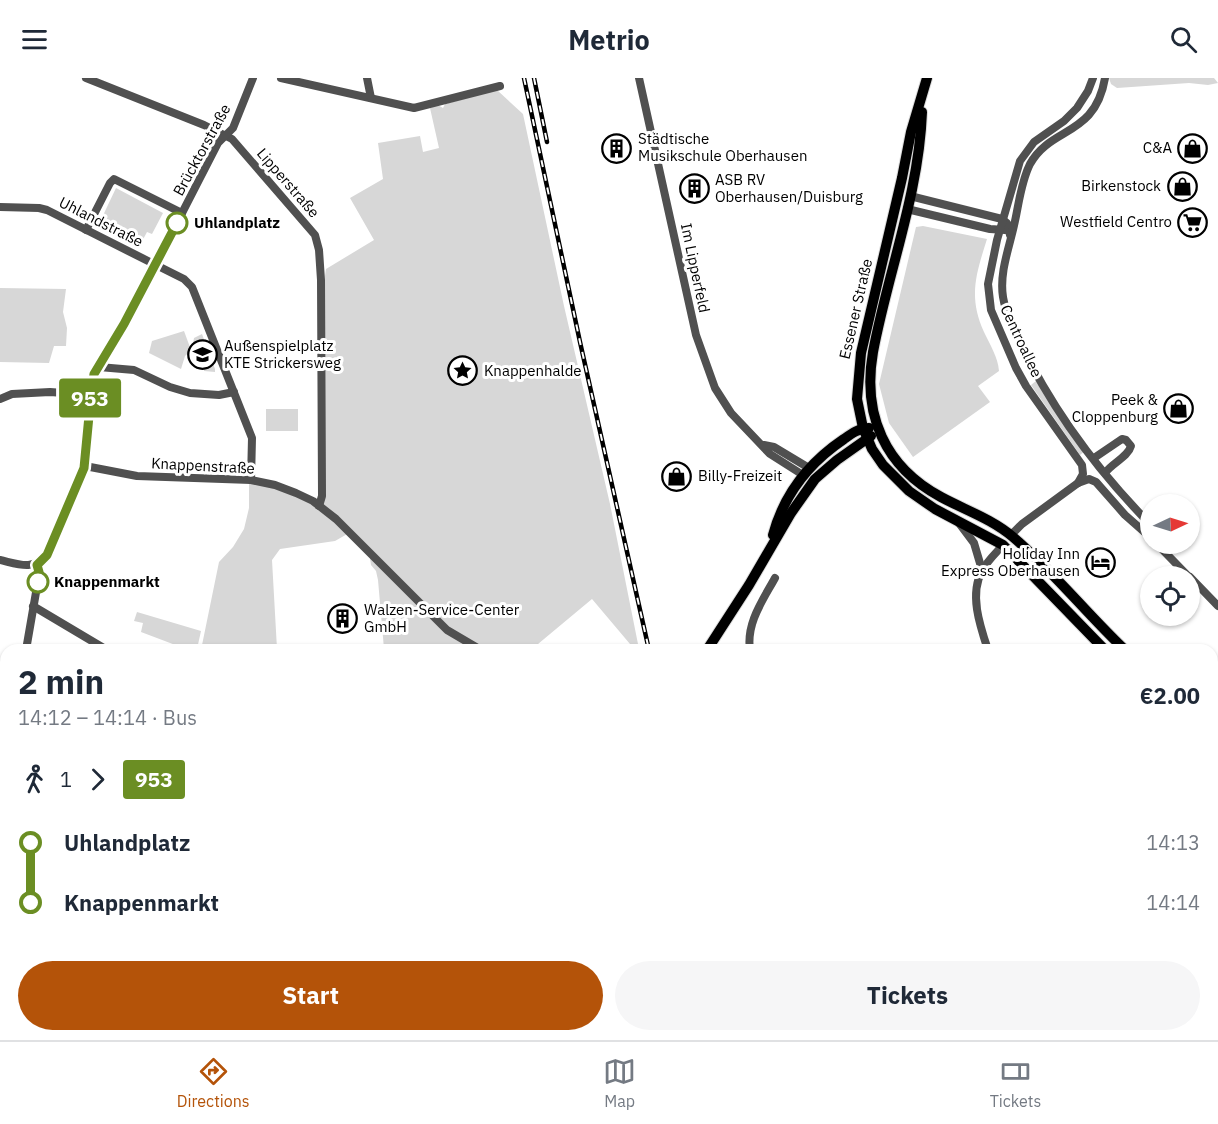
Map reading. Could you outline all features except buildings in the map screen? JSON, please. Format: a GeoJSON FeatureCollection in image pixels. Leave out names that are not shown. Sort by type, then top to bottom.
{"type":"FeatureCollection","features":[{"type":"Feature","properties":{"kind":"main road","name":"Essener Straße"},"geometry":{"type":"LineString","coordinates":[[927,78],[911,132],[859,362],[857,399],[863,428],[879,460],[898,482],[918,499],[1003,545],[1099,644]]}},
{"type":"Feature","properties":{"kind":"main road","name":"Essener Straße"},"geometry":{"type":"LineString","coordinates":[[923,97],[918,161],[873,354],[871,397],[878,429],[890,453],[905,471],[942,498],[1011,535],[1119,644]]}},
{"type":"Feature","properties":{"kind":"main road"},"geometry":{"type":"LineString","coordinates":[[897,198],[910,196]]}},
{"type":"Feature","properties":{"kind":"main road"},"geometry":{"type":"LineString","coordinates":[[897,198],[907,209]]}},
{"type":"Feature","properties":{"kind":"main road"},"geometry":{"type":"LineString","coordinates":[[770,547],[782,510],[806,472],[828,450],[863,428],[878,429]]}},
{"type":"Feature","properties":{"kind":"main road"},"geometry":{"type":"LineString","coordinates":[[711,644],[749,585],[796,504],[815,479],[878,429]]}},
{"type":"Feature","properties":{"kind":"main road"},"geometry":{"type":"LineString","coordinates":[[806,472],[815,479]]}},
{"type":"Feature","properties":{"kind":"main road"},"geometry":{"type":"LineString","coordinates":[[1003,545],[1011,535]]}},
{"type":"Feature","properties":{"kind":"street"},"geometry":{"type":"LineString","coordinates":[[86,78],[227,136]]}},
{"type":"Feature","properties":{"kind":"street","name":"Brücktorstraße"},"geometry":{"type":"LineString","coordinates":[[85,465],[93,377],[156,265],[218,143],[233,128],[253,78]]}},
{"type":"Feature","properties":{"kind":"street"},"geometry":{"type":"LineString","coordinates":[[281,78],[414,108],[501,86]]}},
{"type":"Feature","properties":{"kind":"street"},"geometry":{"type":"LineString","coordinates":[[367,78],[370,98]]}},
{"type":"Feature","properties":{"kind":"street","name":"Im Lipperfeld"},"geometry":{"type":"LineString","coordinates":[[639,78],[700,351],[715,388],[742,426],[764,445],[774,447],[806,472]]}},
{"type":"Feature","properties":{"kind":"street","name":"Centroallee"},"geometry":{"type":"LineString","coordinates":[[1078,483],[1083,474],[1081,462],[1026,386],[991,310],[988,278],[1002,219],[1017,167],[1023,155],[1034,142],[1070,116],[1088,92],[1093,78]]}},
{"type":"Feature","properties":{"kind":"street","name":"Centroallee"},"geometry":{"type":"LineString","coordinates":[[1105,78],[1099,100],[1081,123],[1035,157],[1026,174],[1012,225],[1002,285],[1007,313],[1038,378],[1105,473],[1140,513]]}},
{"type":"Feature","properties":{"kind":"street","name":"Lipperstraße"},"geometry":{"type":"LineString","coordinates":[[227,136],[308,226],[318,246],[322,361],[322,496],[319,506]]}},
{"type":"Feature","properties":{"kind":"street"},"geometry":{"type":"LineString","coordinates":[[86,230],[114,179],[182,213]]}},
{"type":"Feature","properties":{"kind":"street"},"geometry":{"type":"LineString","coordinates":[[907,209],[999,231],[1012,225],[1002,219],[910,196]]}},
{"type":"Feature","properties":{"kind":"street","name":"Uhlandstraße"},"geometry":{"type":"LineString","coordinates":[[0,207],[45,209],[156,265],[186,281],[192,287],[253,442],[251,480]]}},
{"type":"Feature","properties":{"kind":"street"},"geometry":{"type":"LineString","coordinates":[[99,367],[134,370],[167,386],[190,393],[216,395],[234,392]]}},
{"type":"Feature","properties":{"kind":"street"},"geometry":{"type":"LineString","coordinates":[[0,399],[12,393],[50,392],[91,395]]}},
{"type":"Feature","properties":{"kind":"street"},"geometry":{"type":"LineString","coordinates":[[1094,458],[1122,439],[1129,443],[1131,446],[1129,452],[1110,465],[1105,473]]}},
{"type":"Feature","properties":{"kind":"street"},"geometry":{"type":"LineString","coordinates":[[0,561],[29,567],[37,565],[47,555],[85,465]]}},
{"type":"Feature","properties":{"kind":"street","name":"Knappenstraße"},"geometry":{"type":"LineString","coordinates":[[85,465],[137,476],[251,480],[288,489],[319,506],[447,630],[471,644]]}},
{"type":"Feature","properties":{"kind":"street"},"geometry":{"type":"LineString","coordinates":[[1011,535],[1022,524],[1078,483],[1089,478],[1094,480],[1140,528]]}},
{"type":"Feature","properties":{"kind":"street"},"geometry":{"type":"LineString","coordinates":[[957,521],[974,543],[982,570]]}},
{"type":"Feature","properties":{"kind":"street"},"geometry":{"type":"LineString","coordinates":[[985,644],[976,598],[977,584],[982,570],[1003,545]]}},
{"type":"Feature","properties":{"kind":"street"},"geometry":{"type":"LineString","coordinates":[[1167,554],[1178,566]]}},
{"type":"Feature","properties":{"kind":"street"},"geometry":{"type":"LineString","coordinates":[[27,644],[39,575],[37,565]]}},
{"type":"Feature","properties":{"kind":"street"},"geometry":{"type":"LineString","coordinates":[[750,644],[751,626],[775,578]]}},
{"type":"Feature","properties":{"kind":"street"},"geometry":{"type":"LineString","coordinates":[[1200,588],[1218,606]]}},
{"type":"Feature","properties":{"kind":"street"},"geometry":{"type":"LineString","coordinates":[[33,606],[90,644]]}},
{"type":"Feature","properties":{"kind":"shaded area"},"geometry":{"type":"Polygon","coordinates":[[[1109,78],[1214,78],[1218,83],[1117,88],[1111,84],[1109,78]]]}},
{"type":"Feature","properties":{"kind":"shaded area"},"geometry":{"type":"Polygon","coordinates":[[[497,90],[523,114],[610,504],[638,644],[630,644],[592,599],[538,644],[384,644],[378,580],[376,571],[371,565],[369,552],[320,506],[320,310],[326,269],[374,240],[350,198],[383,179],[378,143],[420,136],[423,152],[439,148],[430,108],[438,105],[443,108],[445,104],[497,90]]]}},
{"type":"Feature","properties":{"kind":"shaded area"},"geometry":{"type":"Polygon","coordinates":[[[116,188],[163,213],[152,234],[147,232],[139,247],[98,226],[116,188]]]}},
{"type":"Feature","properties":{"kind":"shaded area"},"geometry":{"type":"Polygon","coordinates":[[[923,226],[987,239],[975,285],[976,308],[999,371],[978,386],[990,402],[913,457],[889,423],[879,384],[916,227],[923,226]]]}},
{"type":"Feature","properties":{"kind":"shaded area"},"geometry":{"type":"Polygon","coordinates":[[[0,288],[66,289],[63,312],[67,328],[66,346],[54,346],[49,363],[0,362],[0,288]]]}},
{"type":"Feature","properties":{"kind":"shaded area"},"geometry":{"type":"Polygon","coordinates":[[[184,331],[191,350],[185,356],[181,369],[149,353],[152,341],[184,331]]]}},
{"type":"Feature","properties":{"kind":"shaded area","name":"Außenspielplatz KTE Strickersweg"},"geometry":{"type":"Polygon","coordinates":[[[202,334],[215,372],[204,371],[204,365],[198,364],[194,338],[202,334]]]}},
{"type":"Feature","properties":{"kind":"shaded area"},"geometry":{"type":"Polygon","coordinates":[[[1036,381],[1085,451],[1080,455],[1031,385],[1036,381]]]}},
{"type":"Feature","properties":{"kind":"shaded area"},"geometry":{"type":"Polygon","coordinates":[[[266,409],[298,409],[298,431],[266,431],[266,409]]]}},
{"type":"Feature","properties":{"kind":"shaded area"},"geometry":{"type":"Polygon","coordinates":[[[249,482],[301,495],[349,533],[335,541],[280,549],[272,560],[277,644],[202,644],[219,562],[233,547],[244,529],[249,508],[249,482]]]}},
{"type":"Feature","properties":{"kind":"shaded area"},"geometry":{"type":"Polygon","coordinates":[[[137,612],[201,631],[198,644],[173,644],[141,632],[143,623],[134,621],[137,612]]]}},
{"type":"Feature","properties":{"kind":"railway"},"geometry":{"type":"LineString","coordinates":[[524,78],[648,644]]}},
{"type":"Feature","properties":{"kind":"railway"},"geometry":{"type":"LineString","coordinates":[[534,78],[547,142]]}},
{"type":"Feature","properties":{"kind":"bus line","name":"953"},"geometry":{"type":"LineString","coordinates":[[38,582],[37,565],[47,555],[83,474],[94,374],[124,324],[177,223]]}},
{"type":"Feature","properties":{"kind":"place","name":"Städtische Musikschule Oberhausen"},"geometry":{"type":"Point","coordinates":[617,148]}},
{"type":"Feature","properties":{"kind":"place","name":"C&A"},"geometry":{"type":"Point","coordinates":[1193,148]}},
{"type":"Feature","properties":{"kind":"place","name":"Birkenstock"},"geometry":{"type":"Point","coordinates":[1182,186]}},
{"type":"Feature","properties":{"kind":"place","name":"ASB RV Oberhausen/Duisburg"},"geometry":{"type":"Point","coordinates":[694,189]}},
{"type":"Feature","properties":{"kind":"place","name":"Westfield Centro"},"geometry":{"type":"Point","coordinates":[1193,222]}},
{"type":"Feature","properties":{"kind":"place","name":"Uhlandplatz"},"geometry":{"type":"Point","coordinates":[177,223]}},
{"type":"Feature","properties":{"kind":"place","name":"Außenspielplatz KTE Strickersweg"},"geometry":{"type":"Point","coordinates":[203,355]}},
{"type":"Feature","properties":{"kind":"place","name":"Knappenhalde"},"geometry":{"type":"Point","coordinates":[463,371]}},
{"type":"Feature","properties":{"kind":"place","name":"Peek & Cloppenburg"},"geometry":{"type":"Point","coordinates":[1179,409]}},
{"type":"Feature","properties":{"kind":"place","name":"Billy-Freizeit"},"geometry":{"type":"Point","coordinates":[677,476]}},
{"type":"Feature","properties":{"kind":"place","name":"Holiday Inn Express Oberhausen"},"geometry":{"type":"Point","coordinates":[1101,563]}},
{"type":"Feature","properties":{"kind":"place","name":"Knappenmarkt"},"geometry":{"type":"Point","coordinates":[38,582]}},
{"type":"Feature","properties":{"kind":"place","name":"Walzen-Service-Center GmbH"},"geometry":{"type":"Point","coordinates":[343,619]}}]}
